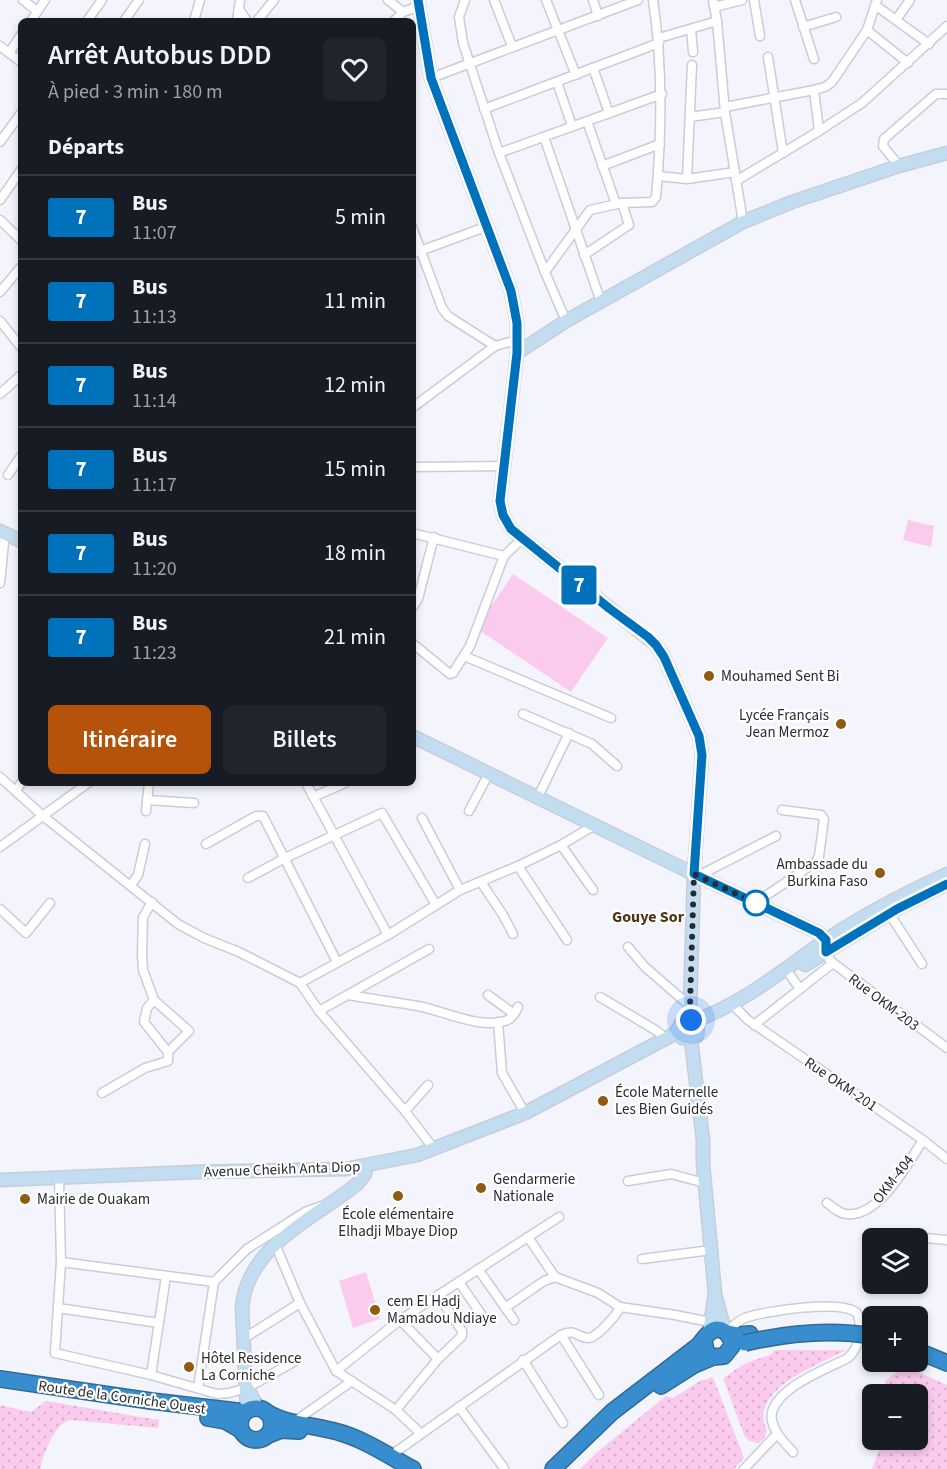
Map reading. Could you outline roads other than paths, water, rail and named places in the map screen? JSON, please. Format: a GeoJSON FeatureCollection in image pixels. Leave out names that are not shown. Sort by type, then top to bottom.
{"type":"FeatureCollection","features":[{"type":"Feature","properties":{"kind":"highway"},"geometry":{"type":"LineString","coordinates":[[566,1469],[626,1412],[694,1365],[720,1356],[748,1339],[787,1327],[820,1325],[862,1328]]}},
{"type":"Feature","properties":{"kind":"highway"},"geometry":{"type":"LineString","coordinates":[[553,1469],[612,1412],[693,1351],[708,1332],[717,1329],[748,1339],[802,1333],[862,1334]]}},
{"type":"Feature","properties":{"kind":"highway"},"geometry":{"type":"LineString","coordinates":[[708,1332],[706,1352],[720,1356]]}},
{"type":"Feature","properties":{"kind":"highway"},"geometry":{"type":"LineString","coordinates":[[720,1356],[732,1342],[726,1332]]}},
{"type":"Feature","properties":{"kind":"highway"},"geometry":{"type":"LineString","coordinates":[[928,1346],[947,1353]]}},
{"type":"Feature","properties":{"kind":"highway"},"geometry":{"type":"LineString","coordinates":[[928,1355],[947,1363]]}},
{"type":"Feature","properties":{"kind":"highway","name":"Route de la Corniche Ouest"},"geometry":{"type":"LineString","coordinates":[[0,1379],[151,1401],[254,1411],[340,1432],[393,1462]]}},
{"type":"Feature","properties":{"kind":"highway","name":"Route de la Corniche Ouest"},"geometry":{"type":"LineString","coordinates":[[0,1389],[222,1420],[241,1430]]}},
{"type":"Feature","properties":{"kind":"highway"},"geometry":{"type":"LineString","coordinates":[[254,1411],[272,1420],[272,1426],[268,1435],[252,1440],[244,1436],[240,1422],[254,1411]]}},
{"type":"Feature","properties":{"kind":"highway","name":"Route de la Corniche Ouest"},"geometry":{"type":"LineString","coordinates":[[268,1435],[285,1429],[322,1435],[413,1469]]}},
{"type":"Feature","properties":{"kind":"street"},"geometry":{"type":"LineString","coordinates":[[23,0],[37,11]]}},
{"type":"Feature","properties":{"kind":"street"},"geometry":{"type":"LineString","coordinates":[[33,18],[45,0]]}},
{"type":"Feature","properties":{"kind":"street"},"geometry":{"type":"LineString","coordinates":[[89,18],[102,0]]}},
{"type":"Feature","properties":{"kind":"street"},"geometry":{"type":"LineString","coordinates":[[126,18],[139,0]]}},
{"type":"Feature","properties":{"kind":"street"},"geometry":{"type":"LineString","coordinates":[[195,18],[200,0]]}},
{"type":"Feature","properties":{"kind":"street"},"geometry":{"type":"LineString","coordinates":[[259,18],[274,0]]}},
{"type":"Feature","properties":{"kind":"street"},"geometry":{"type":"LineString","coordinates":[[387,0],[403,12]]}},
{"type":"Feature","properties":{"kind":"street"},"geometry":{"type":"LineString","coordinates":[[465,0],[459,17],[463,43],[499,153],[544,273],[566,321]]}},
{"type":"Feature","properties":{"kind":"street"},"geometry":{"type":"LineString","coordinates":[[494,0],[512,46]]}},
{"type":"Feature","properties":{"kind":"street"},"geometry":{"type":"LineString","coordinates":[[546,0],[576,75]]}},
{"type":"Feature","properties":{"kind":"street"},"geometry":{"type":"LineString","coordinates":[[593,0],[598,16]]}},
{"type":"Feature","properties":{"kind":"street"},"geometry":{"type":"LineString","coordinates":[[431,78],[638,0]]}},
{"type":"Feature","properties":{"kind":"street"},"geometry":{"type":"LineString","coordinates":[[544,273],[590,210],[655,200],[662,94],[659,41],[653,0]]}},
{"type":"Feature","properties":{"kind":"street"},"geometry":{"type":"LineString","coordinates":[[742,0],[714,3],[725,109],[743,222]]}},
{"type":"Feature","properties":{"kind":"street"},"geometry":{"type":"LineString","coordinates":[[754,0],[760,36]]}},
{"type":"Feature","properties":{"kind":"street"},"geometry":{"type":"LineString","coordinates":[[795,0],[814,59]]}},
{"type":"Feature","properties":{"kind":"street"},"geometry":{"type":"LineString","coordinates":[[896,20],[910,0]]}},
{"type":"Feature","properties":{"kind":"street"},"geometry":{"type":"LineString","coordinates":[[397,18],[419,3],[431,78],[511,291],[517,323],[517,353],[506,466],[500,501],[503,515],[511,529],[648,637],[664,657],[699,736],[702,755],[690,1006],[715,1294],[726,1332],[743,1319],[796,1308],[848,1309],[857,1313],[859,1318],[859,1342],[855,1352],[786,1391],[778,1400],[772,1416],[777,1434],[794,1452]]}},
{"type":"Feature","properties":{"kind":"street"},"geometry":{"type":"LineString","coordinates":[[690,117],[825,87],[832,82],[867,30],[876,3],[929,44]]}},
{"type":"Feature","properties":{"kind":"street"},"geometry":{"type":"LineString","coordinates":[[240,4],[247,18]]}},
{"type":"Feature","properties":{"kind":"street"},"geometry":{"type":"LineString","coordinates":[[803,27],[836,17]]}},
{"type":"Feature","properties":{"kind":"street"},"geometry":{"type":"LineString","coordinates":[[484,109],[576,75],[691,28],[717,21]]}},
{"type":"Feature","properties":{"kind":"street"},"geometry":{"type":"LineString","coordinates":[[658,176],[736,177],[783,153],[862,103],[947,26]]}},
{"type":"Feature","properties":{"kind":"street"},"geometry":{"type":"LineString","coordinates":[[691,28],[693,52]]}},
{"type":"Feature","properties":{"kind":"street"},"geometry":{"type":"LineString","coordinates":[[867,30],[908,63]]}},
{"type":"Feature","properties":{"kind":"street"},"geometry":{"type":"LineString","coordinates":[[9,53],[18,40]]}},
{"type":"Feature","properties":{"kind":"street"},"geometry":{"type":"LineString","coordinates":[[0,46],[18,60]]}},
{"type":"Feature","properties":{"kind":"street"},"geometry":{"type":"LineString","coordinates":[[768,57],[783,153]]}},
{"type":"Feature","properties":{"kind":"street"},"geometry":{"type":"LineString","coordinates":[[687,178],[692,65]]}},
{"type":"Feature","properties":{"kind":"street"},"geometry":{"type":"LineString","coordinates":[[593,68],[609,113]]}},
{"type":"Feature","properties":{"kind":"street"},"geometry":{"type":"LineString","coordinates":[[557,82],[572,126]]}},
{"type":"Feature","properties":{"kind":"street"},"geometry":{"type":"LineString","coordinates":[[814,90],[819,131]]}},
{"type":"Feature","properties":{"kind":"street"},"geometry":{"type":"LineString","coordinates":[[499,153],[662,94]]}},
{"type":"Feature","properties":{"kind":"street"},"geometry":{"type":"LineString","coordinates":[[899,166],[883,146],[884,139],[936,94],[947,94]]}},
{"type":"Feature","properties":{"kind":"street"},"geometry":{"type":"LineString","coordinates":[[0,142],[18,117]]}},
{"type":"Feature","properties":{"kind":"street"},"geometry":{"type":"LineString","coordinates":[[584,255],[629,225],[602,166],[587,121]]}},
{"type":"Feature","properties":{"kind":"street"},"geometry":{"type":"LineString","coordinates":[[544,137],[601,302]]}},
{"type":"Feature","properties":{"kind":"street"},"geometry":{"type":"LineString","coordinates":[[602,166],[660,144]]}},
{"type":"Feature","properties":{"kind":"street"},"geometry":{"type":"LineString","coordinates":[[517,353],[566,321],[743,222],[792,202],[899,166],[947,153]]}},
{"type":"Feature","properties":{"kind":"street"},"geometry":{"type":"LineString","coordinates":[[0,200],[18,174]]}},
{"type":"Feature","properties":{"kind":"street"},"geometry":{"type":"LineString","coordinates":[[0,220],[18,237]]}},
{"type":"Feature","properties":{"kind":"street"},"geometry":{"type":"LineString","coordinates":[[488,225],[417,253],[442,308],[448,316],[495,346]]}},
{"type":"Feature","properties":{"kind":"street"},"geometry":{"type":"LineString","coordinates":[[0,292],[18,271]]}},
{"type":"Feature","properties":{"kind":"street"},"geometry":{"type":"LineString","coordinates":[[0,321],[18,341]]}},
{"type":"Feature","properties":{"kind":"street"},"geometry":{"type":"LineString","coordinates":[[416,405],[495,346],[517,340]]}},
{"type":"Feature","properties":{"kind":"street"},"geometry":{"type":"LineString","coordinates":[[0,394],[18,378]]}},
{"type":"Feature","properties":{"kind":"street"},"geometry":{"type":"LineString","coordinates":[[8,476],[18,461]]}},
{"type":"Feature","properties":{"kind":"street"},"geometry":{"type":"LineString","coordinates":[[416,467],[506,466]]}},
{"type":"Feature","properties":{"kind":"street"},"geometry":{"type":"LineString","coordinates":[[0,583],[3,532],[18,540]]}},
{"type":"Feature","properties":{"kind":"street"},"geometry":{"type":"LineString","coordinates":[[416,534],[504,556]]}},
{"type":"Feature","properties":{"kind":"street"},"geometry":{"type":"LineString","coordinates":[[416,602],[434,537]]}},
{"type":"Feature","properties":{"kind":"street"},"geometry":{"type":"LineString","coordinates":[[416,646],[450,674],[454,671],[464,656],[504,556],[522,538]]}},
{"type":"Feature","properties":{"kind":"street"},"geometry":{"type":"LineString","coordinates":[[464,656],[611,718]]}},
{"type":"Feature","properties":{"kind":"street"},"geometry":{"type":"LineString","coordinates":[[523,714],[592,744],[617,766]]}},
{"type":"Feature","properties":{"kind":"street"},"geometry":{"type":"LineString","coordinates":[[538,797],[569,733]]}},
{"type":"Feature","properties":{"kind":"street"},"geometry":{"type":"LineString","coordinates":[[416,738],[819,933],[826,946]]}},
{"type":"Feature","properties":{"kind":"street"},"geometry":{"type":"LineString","coordinates":[[469,811],[489,773]]}},
{"type":"Feature","properties":{"kind":"street"},"geometry":{"type":"LineString","coordinates":[[0,777],[43,816],[178,924],[300,983],[319,1011],[405,1111],[434,1149]]}},
{"type":"Feature","properties":{"kind":"street"},"geometry":{"type":"LineString","coordinates":[[16,791],[19,786]]}},
{"type":"Feature","properties":{"kind":"street"},"geometry":{"type":"LineString","coordinates":[[0,847],[84,786]]}},
{"type":"Feature","properties":{"kind":"street"},"geometry":{"type":"LineString","coordinates":[[146,811],[149,786]]}},
{"type":"Feature","properties":{"kind":"street"},"geometry":{"type":"LineString","coordinates":[[308,786],[388,935]]}},
{"type":"Feature","properties":{"kind":"street"},"geometry":{"type":"LineString","coordinates":[[313,797],[338,786]]}},
{"type":"Feature","properties":{"kind":"street"},"geometry":{"type":"LineString","coordinates":[[147,800],[194,803]]}},
{"type":"Feature","properties":{"kind":"street"},"geometry":{"type":"LineString","coordinates":[[755,903],[816,862],[819,856],[824,819],[821,815],[782,810]]}},
{"type":"Feature","properties":{"kind":"street"},"geometry":{"type":"LineString","coordinates":[[248,878],[333,835],[379,814],[384,814],[436,905]]}},
{"type":"Feature","properties":{"kind":"street"},"geometry":{"type":"LineString","coordinates":[[206,844],[260,815],[263,816],[338,962]]}},
{"type":"Feature","properties":{"kind":"street"},"geometry":{"type":"LineString","coordinates":[[422,818],[460,890]]}},
{"type":"Feature","properties":{"kind":"street"},"geometry":{"type":"LineString","coordinates":[[300,983],[388,935],[460,890],[518,866],[595,825]]}},
{"type":"Feature","properties":{"kind":"street"},"geometry":{"type":"LineString","coordinates":[[696,875],[776,836]]}},
{"type":"Feature","properties":{"kind":"street"},"geometry":{"type":"LineString","coordinates":[[131,885],[138,875],[145,844]]}},
{"type":"Feature","properties":{"kind":"street"},"geometry":{"type":"LineString","coordinates":[[561,845],[593,890]]}},
{"type":"Feature","properties":{"kind":"street"},"geometry":{"type":"LineString","coordinates":[[518,866],[567,940]]}},
{"type":"Feature","properties":{"kind":"street"},"geometry":{"type":"LineString","coordinates":[[693,1028],[826,946],[889,902],[947,874]]}},
{"type":"Feature","properties":{"kind":"street"},"geometry":{"type":"LineString","coordinates":[[481,882],[513,934]]}},
{"type":"Feature","properties":{"kind":"street"},"geometry":{"type":"LineString","coordinates":[[693,1028],[736,1008],[790,975],[826,946],[947,884]]}},
{"type":"Feature","properties":{"kind":"street"},"geometry":{"type":"LineString","coordinates":[[152,902],[143,917],[143,970],[154,999],[189,1031],[168,1052]]}},
{"type":"Feature","properties":{"kind":"street"},"geometry":{"type":"LineString","coordinates":[[0,909],[26,933],[50,903]]}},
{"type":"Feature","properties":{"kind":"street"},"geometry":{"type":"LineString","coordinates":[[889,914],[922,964]]}},
{"type":"Feature","properties":{"kind":"street","name":"Rue OKM-203"},"geometry":{"type":"LineString","coordinates":[[826,946],[833,963],[947,1048]]}},
{"type":"Feature","properties":{"kind":"street"},"geometry":{"type":"LineString","coordinates":[[628,947],[645,967],[690,1006]]}},
{"type":"Feature","properties":{"kind":"street"},"geometry":{"type":"LineString","coordinates":[[319,1011],[429,950]]}},
{"type":"Feature","properties":{"kind":"street"},"geometry":{"type":"LineString","coordinates":[[754,1025],[833,963]]}},
{"type":"Feature","properties":{"kind":"street"},"geometry":{"type":"LineString","coordinates":[[804,965],[813,979]]}},
{"type":"Feature","properties":{"kind":"street"},"geometry":{"type":"LineString","coordinates":[[790,975],[800,989]]}},
{"type":"Feature","properties":{"kind":"street"},"geometry":{"type":"LineString","coordinates":[[348,995],[417,1006],[463,1019],[506,1021],[516,1011],[488,995]]}},
{"type":"Feature","properties":{"kind":"street"},"geometry":{"type":"LineString","coordinates":[[600,997],[657,1031],[666,1039]]}},
{"type":"Feature","properties":{"kind":"street"},"geometry":{"type":"LineString","coordinates":[[102,1093],[145,1068],[168,1061],[168,1052],[144,1022],[147,1008],[154,999]]}},
{"type":"Feature","properties":{"kind":"street","name":"Rue OKM-201"},"geometry":{"type":"LineString","coordinates":[[736,1008],[754,1025],[923,1140],[947,1159]]}},
{"type":"Feature","properties":{"kind":"street"},"geometry":{"type":"LineString","coordinates":[[498,1022],[502,1073],[525,1113]]}},
{"type":"Feature","properties":{"kind":"street","name":"Avenue Cheikh Anta Diop"},"geometry":{"type":"LineString","coordinates":[[0,1180],[346,1169],[366,1166],[434,1149],[525,1113],[678,1032],[682,1038],[693,1028]]}},
{"type":"Feature","properties":{"kind":"street"},"geometry":{"type":"LineString","coordinates":[[405,1111],[428,1085]]}},
{"type":"Feature","properties":{"kind":"street","name":"OKM-404"},"geometry":{"type":"LineString","coordinates":[[826,1203],[849,1215],[870,1208],[886,1193],[923,1140]]}},
{"type":"Feature","properties":{"kind":"street"},"geometry":{"type":"LineString","coordinates":[[254,1411],[247,1388],[243,1339],[243,1294],[257,1263],[275,1244],[357,1184],[366,1166]]}},
{"type":"Feature","properties":{"kind":"street"},"geometry":{"type":"LineString","coordinates":[[198,1388],[214,1282],[247,1249],[305,1212],[332,1201],[346,1169]]}},
{"type":"Feature","properties":{"kind":"street"},"geometry":{"type":"LineString","coordinates":[[628,1181],[671,1174],[705,1183]]}},
{"type":"Feature","properties":{"kind":"street"},"geometry":{"type":"LineString","coordinates":[[59,1177],[61,1262],[55,1353],[151,1375],[217,1394],[247,1388],[297,1360]]}},
{"type":"Feature","properties":{"kind":"street"},"geometry":{"type":"LineString","coordinates":[[336,1371],[400,1320],[559,1217]]}},
{"type":"Feature","properties":{"kind":"street"},"geometry":{"type":"LineString","coordinates":[[528,1237],[555,1277],[598,1293],[620,1307],[675,1315],[708,1332],[715,1294]]}},
{"type":"Feature","properties":{"kind":"street"},"geometry":{"type":"LineString","coordinates":[[928,1238],[947,1240]]}},
{"type":"Feature","properties":{"kind":"street"},"geometry":{"type":"LineString","coordinates":[[275,1244],[300,1303],[336,1371],[396,1410],[420,1433]]}},
{"type":"Feature","properties":{"kind":"street"},"geometry":{"type":"LineString","coordinates":[[642,1260],[711,1250]]}},
{"type":"Feature","properties":{"kind":"street"},"geometry":{"type":"LineString","coordinates":[[61,1262],[214,1282]]}},
{"type":"Feature","properties":{"kind":"street"},"geometry":{"type":"LineString","coordinates":[[478,1269],[514,1320]]}},
{"type":"Feature","properties":{"kind":"street"},"geometry":{"type":"LineString","coordinates":[[151,1375],[166,1276]]}},
{"type":"Feature","properties":{"kind":"street"},"geometry":{"type":"LineString","coordinates":[[506,1308],[544,1281],[555,1277]]}},
{"type":"Feature","properties":{"kind":"street"},"geometry":{"type":"LineString","coordinates":[[459,1282],[481,1314]]}},
{"type":"Feature","properties":{"kind":"street"},"geometry":{"type":"LineString","coordinates":[[396,1410],[438,1359],[463,1335],[438,1295]]}},
{"type":"Feature","properties":{"kind":"street"},"geometry":{"type":"LineString","coordinates":[[243,1339],[300,1303]]}},
{"type":"Feature","properties":{"kind":"street"},"geometry":{"type":"LineString","coordinates":[[393,1462],[420,1433],[523,1360],[561,1335],[573,1332],[592,1337],[613,1319],[620,1307]]}},
{"type":"Feature","properties":{"kind":"street"},"geometry":{"type":"LineString","coordinates":[[58,1308],[159,1323]]}},
{"type":"Feature","properties":{"kind":"street"},"geometry":{"type":"LineString","coordinates":[[400,1320],[438,1359]]}},
{"type":"Feature","properties":{"kind":"street"},"geometry":{"type":"LineString","coordinates":[[561,1335],[599,1395]]}},
{"type":"Feature","properties":{"kind":"street"},"geometry":{"type":"LineString","coordinates":[[523,1360],[563,1423]]}},
{"type":"Feature","properties":{"kind":"street"},"geometry":{"type":"LineString","coordinates":[[294,1422],[352,1381]]}},
{"type":"Feature","properties":{"kind":"street"},"geometry":{"type":"LineString","coordinates":[[459,1407],[504,1468]]}},
{"type":"Feature","properties":{"kind":"street"},"geometry":{"type":"LineString","coordinates":[[744,1469],[777,1434]]}},
{"type":"Feature","properties":{"kind":"place","name":"Mouhamed Sent Bi"},"geometry":{"type":"Point","coordinates":[709,676]}},
{"type":"Feature","properties":{"kind":"place","name":"Lycée Français Jean Mermoz"},"geometry":{"type":"Point","coordinates":[841,724]}},
{"type":"Feature","properties":{"kind":"place","name":"Ambassade du Burkina Faso"},"geometry":{"type":"Point","coordinates":[880,873]}},
{"type":"Feature","properties":{"kind":"place","name":"École Maternelle Les Bien Guidés"},"geometry":{"type":"Point","coordinates":[603,1101]}},
{"type":"Feature","properties":{"kind":"place","name":"Gendarmerie Nationale"},"geometry":{"type":"Point","coordinates":[481,1188]}},
{"type":"Feature","properties":{"kind":"place","name":"École elémentaire Elhadji Mbaye Diop"},"geometry":{"type":"Point","coordinates":[398,1196]}},
{"type":"Feature","properties":{"kind":"place","name":"Mairie de Ouakam"},"geometry":{"type":"Point","coordinates":[25,1199]}},
{"type":"Feature","properties":{"kind":"place","name":"cem El Hadj Mamadou Ndiaye"},"geometry":{"type":"Point","coordinates":[375,1310]}},
{"type":"Feature","properties":{"kind":"place","name":"Hôtel Residence La Corniche"},"geometry":{"type":"Point","coordinates":[189,1367]}},
{"type":"Feature","properties":{"kind":"district","name":"Gouye Sor"},"geometry":{"type":"Point","coordinates":[648,916]}}]}
